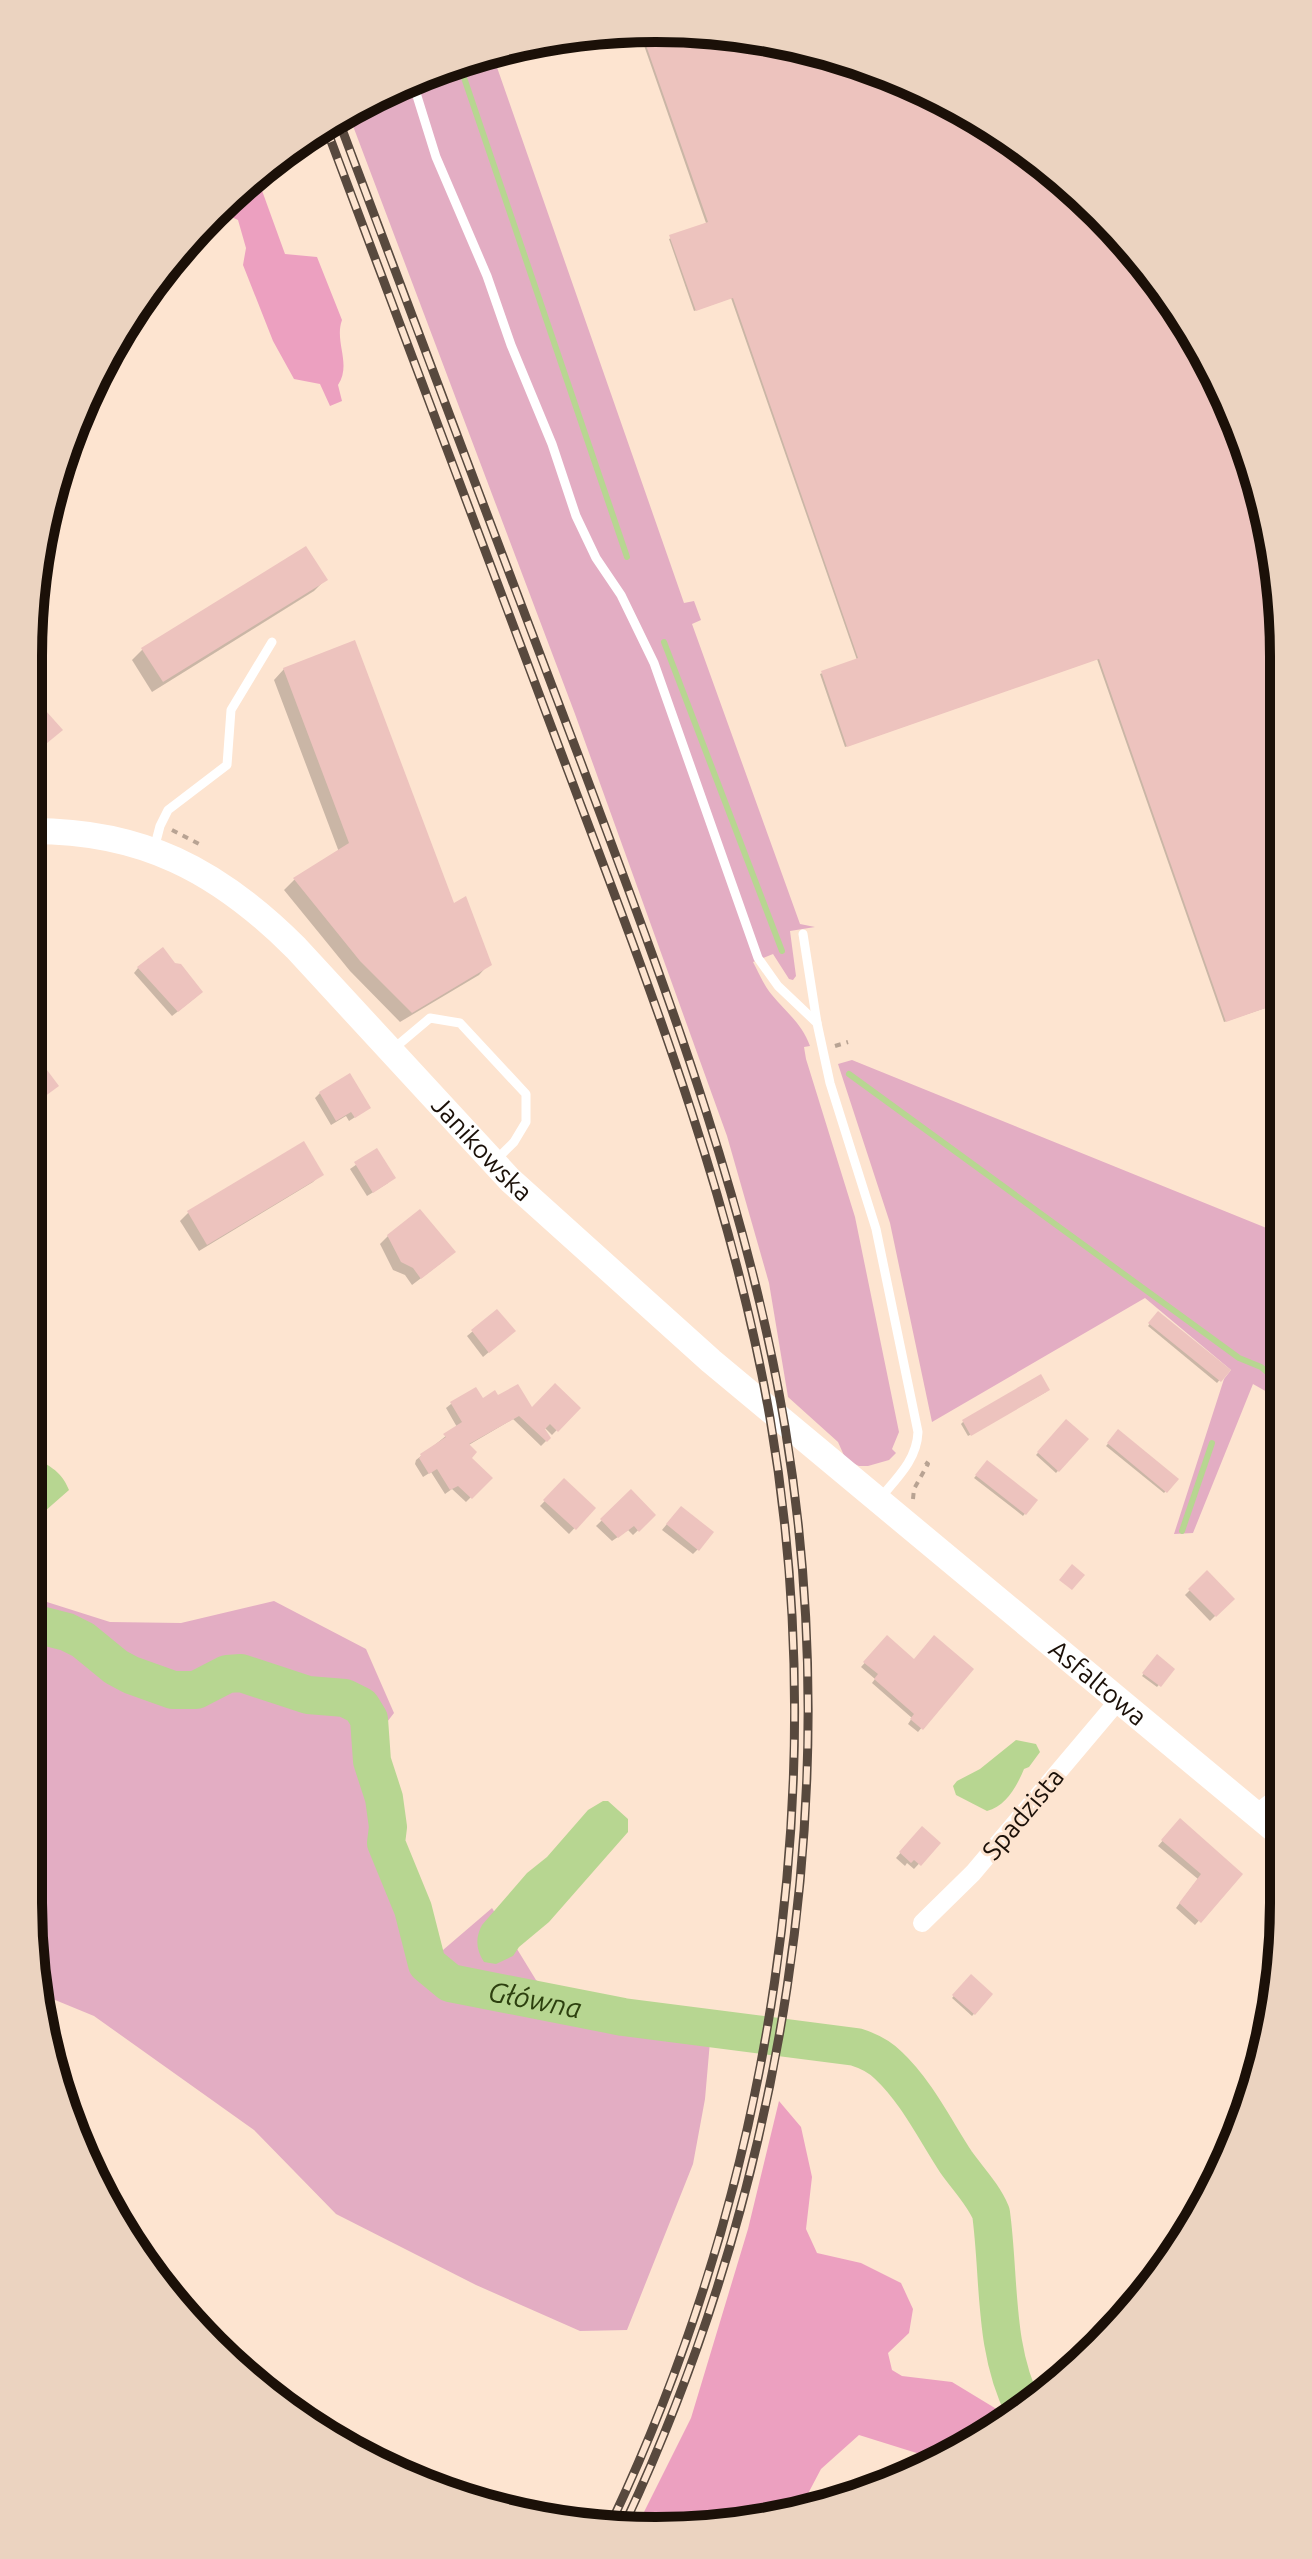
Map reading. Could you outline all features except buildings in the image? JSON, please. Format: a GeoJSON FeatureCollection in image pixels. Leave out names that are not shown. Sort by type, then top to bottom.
{"type":"FeatureCollection","features":[{"type":"Feature","properties":{"kind":"street","name":"Janikowska"},"geometry":{"type":"LineString","coordinates":[[42,832],[91,834],[154,849],[209,876],[267,919],[510,1180],[711,1361],[913,1530]]}},
{"type":"Feature","properties":{"kind":"street","name":"Asfaltowa"},"geometry":{"type":"LineString","coordinates":[[913,1530],[1270,1826]]}},
{"type":"Feature","properties":{"kind":"street","name":"Spadzista"},"geometry":{"type":"LineString","coordinates":[[922,1923],[973,1873],[1118,1701]]}},
{"type":"Feature","properties":{"kind":"street"},"geometry":{"type":"LineString","coordinates":[[1256,1814],[1270,1803]]}},
{"type":"Feature","properties":{"kind":"lane"},"geometry":{"type":"LineString","coordinates":[[416,91],[436,157],[487,276],[511,345],[552,444],[576,516],[596,558],[621,595],[654,663],[758,958],[778,986],[817,1023]]}},
{"type":"Feature","properties":{"kind":"lane"},"geometry":{"type":"LineString","coordinates":[[154,849],[168,810],[227,765],[231,710],[272,642]]}},
{"type":"Feature","properties":{"kind":"lane"},"geometry":{"type":"LineString","coordinates":[[803,934],[830,1083],[876,1229],[917,1424],[918,1447],[878,1501]]}},
{"type":"Feature","properties":{"kind":"lane"},"geometry":{"type":"LineString","coordinates":[[389,1052],[430,1018],[460,1023],[479,1043],[526,1094],[526,1122],[514,1142],[494,1163]]}},
{"type":"Feature","properties":{"kind":"shaded area"},"geometry":{"type":"Polygon","coordinates":[[[496,63],[684,603],[694,601],[701,620],[692,624],[800,924],[815,927],[790,931],[796,976],[793,980],[789,979],[773,954],[753,962],[766,988],[798,1025],[810,1046],[804,1047],[806,1059],[855,1217],[899,1432],[892,1449],[896,1453],[889,1460],[859,1466],[846,1460],[838,1442],[788,1397],[769,1283],[727,1136],[575,714],[352,123],[421,89],[496,63]]]}},
{"type":"Feature","properties":{"kind":"shaded area"},"geometry":{"type":"Polygon","coordinates":[[[260,186],[285,254],[317,257],[342,320],[343,369],[338,385],[342,401],[330,406],[320,384],[294,379],[273,341],[243,265],[246,248],[238,220],[229,216],[260,186]]]}},
{"type":"Feature","properties":{"kind":"shaded area"},"geometry":{"type":"Polygon","coordinates":[[[852,1060],[1270,1230],[1270,1394],[1253,1384],[1193,1533],[1174,1534],[1224,1379],[1231,1370],[1145,1298],[932,1422],[890,1223],[838,1064],[852,1060]]]}},
{"type":"Feature","properties":{"kind":"shaded area"},"geometry":{"type":"Polygon","coordinates":[[[42,1462],[58,1473],[69,1490],[42,1514],[42,1462]]]}},
{"type":"Feature","properties":{"kind":"shaded area"},"geometry":{"type":"Polygon","coordinates":[[[42,1600],[110,1622],[181,1623],[274,1601],[366,1649],[394,1713],[377,1735],[393,1844],[436,1956],[492,1908],[536,1980],[581,2014],[711,2030],[705,2099],[693,2164],[627,2330],[580,2331],[476,2285],[336,2214],[254,2130],[94,2016],[50,1998],[47,1983],[42,1903],[42,1600]]]}},
{"type":"Feature","properties":{"kind":"shaded area"},"geometry":{"type":"Polygon","coordinates":[[[1016,1740],[1036,1744],[1040,1752],[1024,1769],[1005,1800],[987,1811],[956,1795],[953,1786],[957,1781],[980,1769],[1016,1740]]]}},
{"type":"Feature","properties":{"kind":"shaded area"},"geometry":{"type":"Polygon","coordinates":[[[608,1801],[628,1819],[628,1832],[549,1922],[519,1947],[513,1956],[496,1964],[484,1962],[477,1944],[482,1925],[588,1810],[608,1801]]]}},
{"type":"Feature","properties":{"kind":"shaded area"},"geometry":{"type":"Polygon","coordinates":[[[779,2101],[801,2127],[812,2177],[806,2229],[817,2253],[861,2263],[901,2283],[913,2309],[909,2333],[888,2353],[892,2370],[902,2376],[952,2382],[1001,2411],[925,2455],[859,2435],[821,2469],[806,2498],[736,2512],[642,2517],[691,2418],[748,2229],[779,2101]]]}},
{"type":"Feature","properties":{"kind":"waterway"},"geometry":{"type":"LineString","coordinates":[[463,74],[627,557]]}},
{"type":"Feature","properties":{"kind":"waterway"},"geometry":{"type":"LineString","coordinates":[[664,642],[782,951]]}},
{"type":"Feature","properties":{"kind":"waterway"},"geometry":{"type":"LineString","coordinates":[[849,1074],[1239,1358],[1261,1367],[1270,1375]]}},
{"type":"Feature","properties":{"kind":"waterway"},"geometry":{"type":"LineString","coordinates":[[1182,1531],[1212,1443]]}},
{"type":"Feature","properties":{"kind":"waterway","name":"Główna"},"geometry":{"type":"LineString","coordinates":[[42,1626],[67,1632],[83,1640],[116,1667],[173,1690],[196,1690],[227,1674],[241,1673],[308,1695],[345,1698],[361,1706],[369,1719],[372,1761],[384,1798],[388,1827],[386,1843],[413,1909],[427,1964],[450,1983],[623,2017],[856,2047],[881,2059],[916,2099],[991,2213],[1002,2338],[1019,2398]]}},
{"type":"Feature","properties":{"kind":"railway"},"geometry":{"type":"LineString","coordinates":[[342,129],[612,846],[700,1092],[749,1257],[769,1342],[785,1427],[802,1566],[808,1707],[803,1847],[787,1987],[761,2125],[725,2261],[680,2394],[628,2516]]}},
{"type":"Feature","properties":{"kind":"railway"},"geometry":{"type":"LineString","coordinates":[[329,136],[628,930],[684,1090],[733,1252],[753,1335],[770,1418],[788,1558],[794,1699],[790,1841],[775,1982],[749,2121],[713,2258],[667,2391],[614,2516]]}}]}
